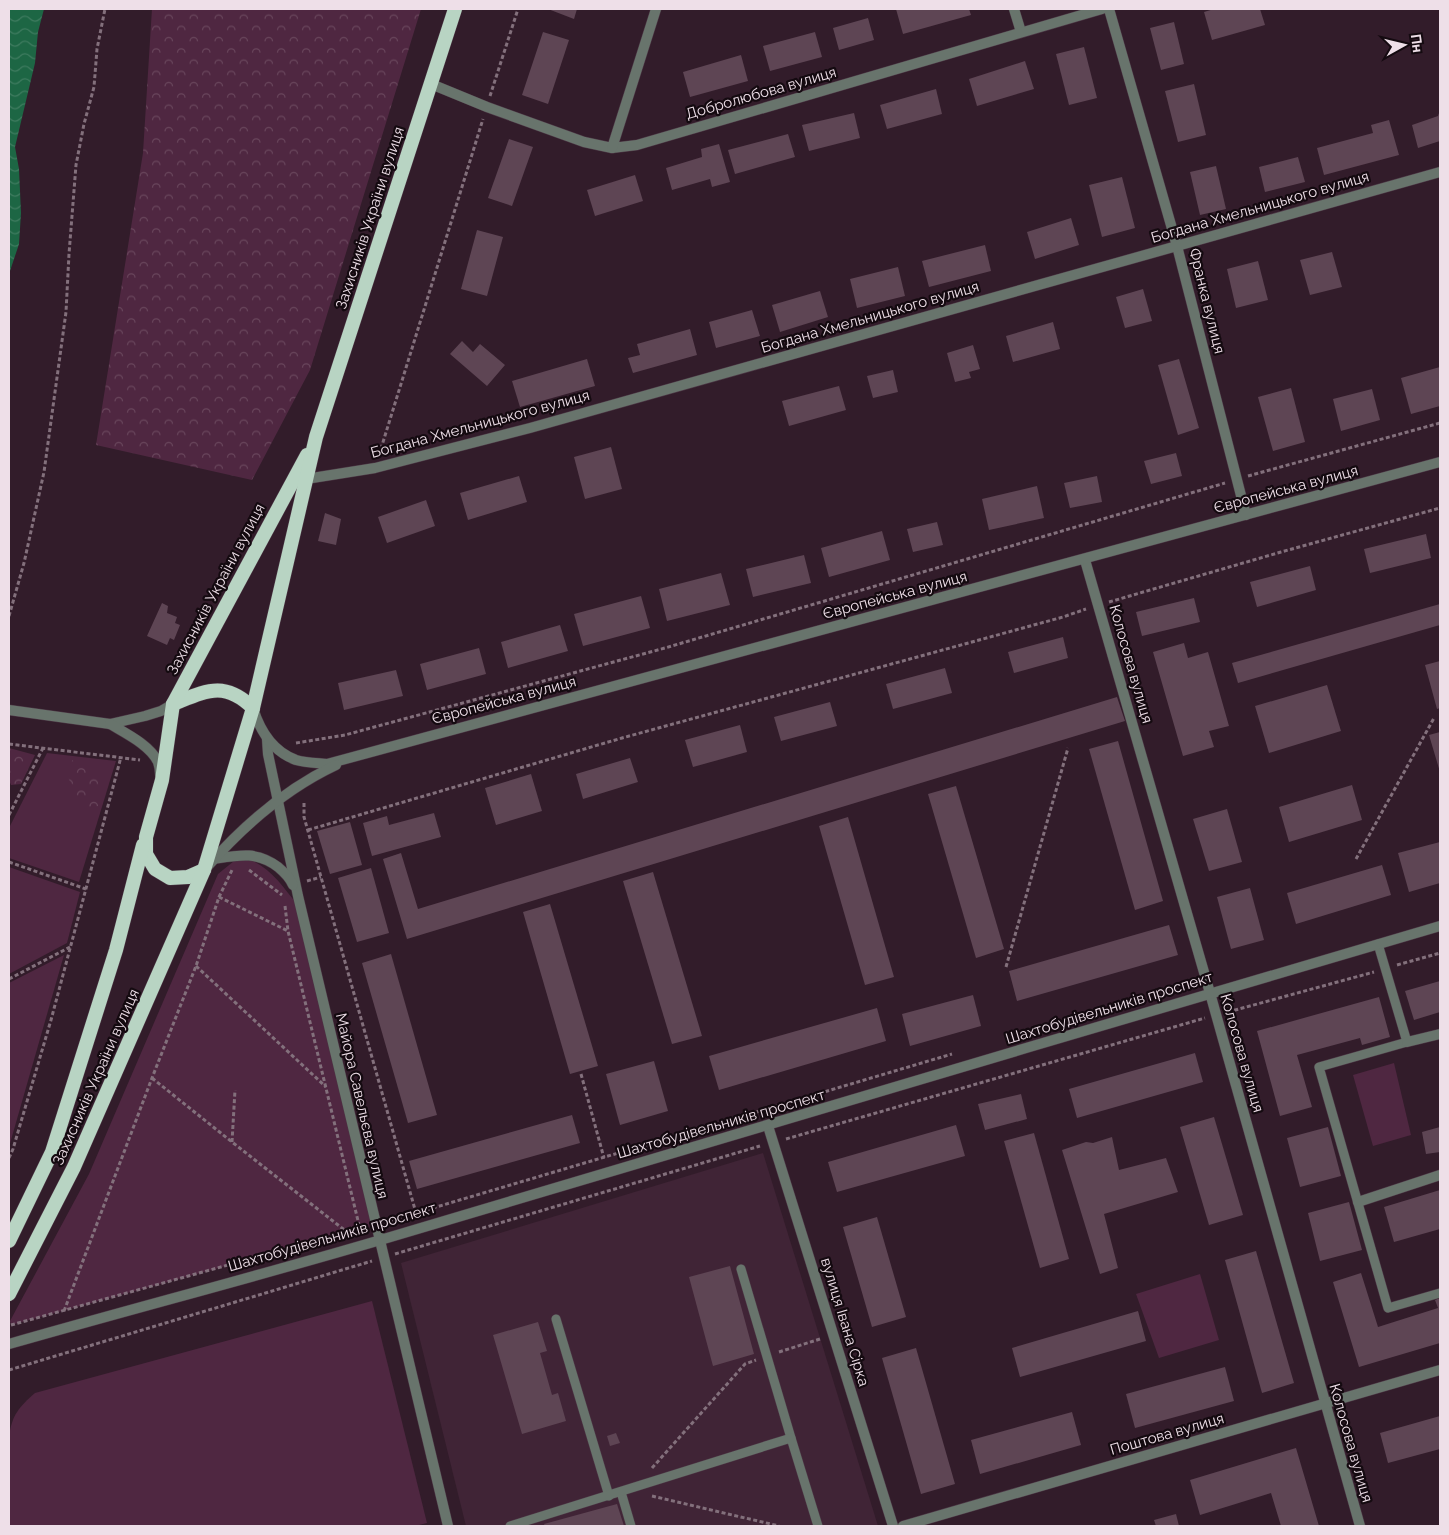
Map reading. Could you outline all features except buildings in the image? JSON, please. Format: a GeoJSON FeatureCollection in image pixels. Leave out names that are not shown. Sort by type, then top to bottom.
{"type":"FeatureCollection","features":[{"type":"Feature","properties":{"kind":"highway","name":"Захисників України вулиця"},"geometry":{"type":"LineString","coordinates":[[9,1294],[74,1167],[204,870],[253,708],[316,437],[455,9]]}},
{"type":"Feature","properties":{"kind":"highway","name":"Захисників України вулиця"},"geometry":{"type":"LineString","coordinates":[[9,1241],[52,1152],[116,950],[162,780],[173,704],[316,437]]}},
{"type":"Feature","properties":{"kind":"highway"},"geometry":{"type":"LineString","coordinates":[[173,704],[207,691],[220,690],[244,699],[253,708]]}},
{"type":"Feature","properties":{"kind":"highway"},"geometry":{"type":"LineString","coordinates":[[146,837],[146,854],[155,869],[162,874],[170,878],[188,878],[204,870]]}},
{"type":"Feature","properties":{"kind":"street"},"geometry":{"type":"LineString","coordinates":[[612,148],[656,9]]}},
{"type":"Feature","properties":{"kind":"street"},"geometry":{"type":"LineString","coordinates":[[1014,9],[1021,32]]}},
{"type":"Feature","properties":{"kind":"street","name":"Добролюбова вулиця"},"geometry":{"type":"LineString","coordinates":[[430,84],[584,142],[612,148],[637,146],[1102,9]]}},
{"type":"Feature","properties":{"kind":"street","name":"Франка вулиця"},"geometry":{"type":"LineString","coordinates":[[1109,9],[1177,246],[1246,515]]}},
{"type":"Feature","properties":{"kind":"street","name":"Богдана Хмельницького вулиця"},"geometry":{"type":"LineString","coordinates":[[306,479],[375,468],[540,425],[1440,172]]}},
{"type":"Feature","properties":{"kind":"street","name":"Європейська вулиця"},"geometry":{"type":"LineString","coordinates":[[253,708],[258,724],[267,739],[279,750],[297,760],[328,764],[1085,560],[1440,462]]}},
{"type":"Feature","properties":{"kind":"street","name":"Колосова вулиця"},"geometry":{"type":"LineString","coordinates":[[1085,560],[1210,993],[1324,1404],[1360,1526]]}},
{"type":"Feature","properties":{"kind":"street"},"geometry":{"type":"LineString","coordinates":[[9,710],[110,724],[161,711],[173,704]]}},
{"type":"Feature","properties":{"kind":"street"},"geometry":{"type":"LineString","coordinates":[[110,724],[133,737],[146,748],[158,761],[162,780]]}},
{"type":"Feature","properties":{"kind":"street","name":"Майора Савельєва вулиця"},"geometry":{"type":"LineString","coordinates":[[267,739],[268,754],[298,896],[448,1526]]}},
{"type":"Feature","properties":{"kind":"street","name":"Європейська вулиця"},"geometry":{"type":"LineString","coordinates":[[204,870],[251,821],[278,800],[301,784],[357,755]]}},
{"type":"Feature","properties":{"kind":"street","name":"Майора Савельєва вулиця"},"geometry":{"type":"LineString","coordinates":[[214,859],[256,856],[270,861],[282,870],[292,882],[298,896]]}},
{"type":"Feature","properties":{"kind":"street","name":"Шахтобудівельників проспект"},"geometry":{"type":"LineString","coordinates":[[9,1344],[379,1240],[1440,926]]}},
{"type":"Feature","properties":{"kind":"street"},"geometry":{"type":"LineString","coordinates":[[1407,1042],[1440,1034]]}},
{"type":"Feature","properties":{"kind":"street","name":"вулиця Івана Сірка"},"geometry":{"type":"LineString","coordinates":[[768,1126],[893,1526]]}},
{"type":"Feature","properties":{"kind":"street"},"geometry":{"type":"LineString","coordinates":[[1358,1202],[1440,1175]]}},
{"type":"Feature","properties":{"kind":"street","name":"Поштова вулиця"},"geometry":{"type":"LineString","coordinates":[[902,1526],[1440,1370]]}},
{"type":"Feature","properties":{"kind":"lane"},"geometry":{"type":"LineString","coordinates":[[1378,944],[1407,1042],[1319,1067],[1388,1308],[1440,1293]]}},
{"type":"Feature","properties":{"kind":"lane"},"geometry":{"type":"LineString","coordinates":[[741,1269],[818,1526]]}},
{"type":"Feature","properties":{"kind":"lane"},"geometry":{"type":"LineString","coordinates":[[556,1319],[609,1496]]}},
{"type":"Feature","properties":{"kind":"lane"},"geometry":{"type":"LineString","coordinates":[[510,1526],[791,1438]]}},
{"type":"Feature","properties":{"kind":"lane"},"geometry":{"type":"LineString","coordinates":[[628,1490],[631,1526]]}},
{"type":"Feature","properties":{"kind":"path"},"geometry":{"type":"LineString","coordinates":[[9,616],[24,563],[44,472],[66,312],[76,165],[94,87],[97,49],[105,9]]}},
{"type":"Feature","properties":{"kind":"path"},"geometry":{"type":"LineString","coordinates":[[375,468],[518,9]]}},
{"type":"Feature","properties":{"kind":"path"},"geometry":{"type":"LineString","coordinates":[[296,742],[345,735],[665,648],[1237,479],[1440,423]]}},
{"type":"Feature","properties":{"kind":"path"},"geometry":{"type":"LineString","coordinates":[[308,830],[622,738],[1063,617],[1281,552],[1440,508]]}},
{"type":"Feature","properties":{"kind":"path"},"geometry":{"type":"LineString","coordinates":[[1356,859],[1434,718]]}},
{"type":"Feature","properties":{"kind":"path"},"geometry":{"type":"LineString","coordinates":[[9,744],[143,760]]}},
{"type":"Feature","properties":{"kind":"path"},"geometry":{"type":"LineString","coordinates":[[9,815],[43,748]]}},
{"type":"Feature","properties":{"kind":"path"},"geometry":{"type":"LineString","coordinates":[[1006,968],[1068,748]]}},
{"type":"Feature","properties":{"kind":"path"},"geometry":{"type":"LineString","coordinates":[[9,1158],[51,1020],[121,758]]}},
{"type":"Feature","properties":{"kind":"path"},"geometry":{"type":"LineString","coordinates":[[304,803],[304,817],[416,1212]]}},
{"type":"Feature","properties":{"kind":"path"},"geometry":{"type":"LineString","coordinates":[[64,1311],[196,966],[220,897],[238,858],[284,896]]}},
{"type":"Feature","properties":{"kind":"path"},"geometry":{"type":"LineString","coordinates":[[9,862],[86,889]]}},
{"type":"Feature","properties":{"kind":"path"},"geometry":{"type":"LineString","coordinates":[[220,897],[288,931]]}},
{"type":"Feature","properties":{"kind":"path"},"geometry":{"type":"LineString","coordinates":[[9,979],[70,947]]}},
{"type":"Feature","properties":{"kind":"path"},"geometry":{"type":"LineString","coordinates":[[773,1142],[1440,953]]}},
{"type":"Feature","properties":{"kind":"path"},"geometry":{"type":"LineString","coordinates":[[196,966],[327,1088]]}},
{"type":"Feature","properties":{"kind":"path"},"geometry":{"type":"LineString","coordinates":[[389,1221],[958,1053]]}},
{"type":"Feature","properties":{"kind":"path"},"geometry":{"type":"LineString","coordinates":[[581,1074],[604,1158]]}},
{"type":"Feature","properties":{"kind":"path"},"geometry":{"type":"LineString","coordinates":[[152,1078],[348,1232]]}},
{"type":"Feature","properties":{"kind":"path"},"geometry":{"type":"LineString","coordinates":[[232,1142],[235,1090]]}},
{"type":"Feature","properties":{"kind":"path"},"geometry":{"type":"LineString","coordinates":[[11,1325],[375,1225]]}},
{"type":"Feature","properties":{"kind":"path"},"geometry":{"type":"LineString","coordinates":[[779,1526],[628,1490],[746,1364],[820,1339]]}},
{"type":"Feature","properties":{"kind":"shaded area"},"geometry":{"type":"Polygon","coordinates":[[[763,1153],[878,1526],[466,1526],[401,1263],[763,1153]]]}},
{"type":"Feature","properties":{"kind":"green space"},"geometry":{"type":"Polygon","coordinates":[[[152,9],[421,9],[310,370],[252,480],[96,445],[143,153],[152,9]]]}},
{"type":"Feature","properties":{"kind":"green space"},"geometry":{"type":"Polygon","coordinates":[[[9,748],[35,755],[21,784],[11,785],[9,780],[9,748]]]}},
{"type":"Feature","properties":{"kind":"green space"},"geometry":{"type":"Polygon","coordinates":[[[47,753],[116,761],[79,882],[9,858],[9,828],[47,753]]]}},
{"type":"Feature","properties":{"kind":"green space"},"geometry":{"type":"Polygon","coordinates":[[[74,759],[99,766],[102,778],[98,806],[85,813],[64,769],[74,759]]]}},
{"type":"Feature","properties":{"kind":"green space"},"geometry":{"type":"Polygon","coordinates":[[[246,858],[269,872],[298,905],[375,1225],[11,1325],[10,1321],[89,1174],[218,874],[234,861],[246,858]]]}},
{"type":"Feature","properties":{"kind":"green space"},"geometry":{"type":"Polygon","coordinates":[[[9,867],[80,892],[67,943],[9,974],[9,867]]]}},
{"type":"Feature","properties":{"kind":"green space"},"geometry":{"type":"Polygon","coordinates":[[[64,955],[9,1147],[9,983],[64,955]]]}},
{"type":"Feature","properties":{"kind":"green space"},"geometry":{"type":"Polygon","coordinates":[[[1394,1063],[1411,1135],[1373,1146],[1353,1075],[1394,1063]]]}},
{"type":"Feature","properties":{"kind":"green space"},"geometry":{"type":"Polygon","coordinates":[[[1200,1274],[1219,1340],[1159,1358],[1136,1294],[1200,1274]]]}},
{"type":"Feature","properties":{"kind":"green space"},"geometry":{"type":"Polygon","coordinates":[[[372,1301],[427,1523],[415,1526],[9,1526],[10,1429],[17,1412],[35,1393],[372,1301]]]}},
{"type":"Feature","properties":{"kind":"water"},"geometry":{"type":"Polygon","coordinates":[[[9,9],[44,9],[38,32],[35,63],[15,147],[19,169],[21,213],[19,244],[9,274],[9,9]]]}}]}
